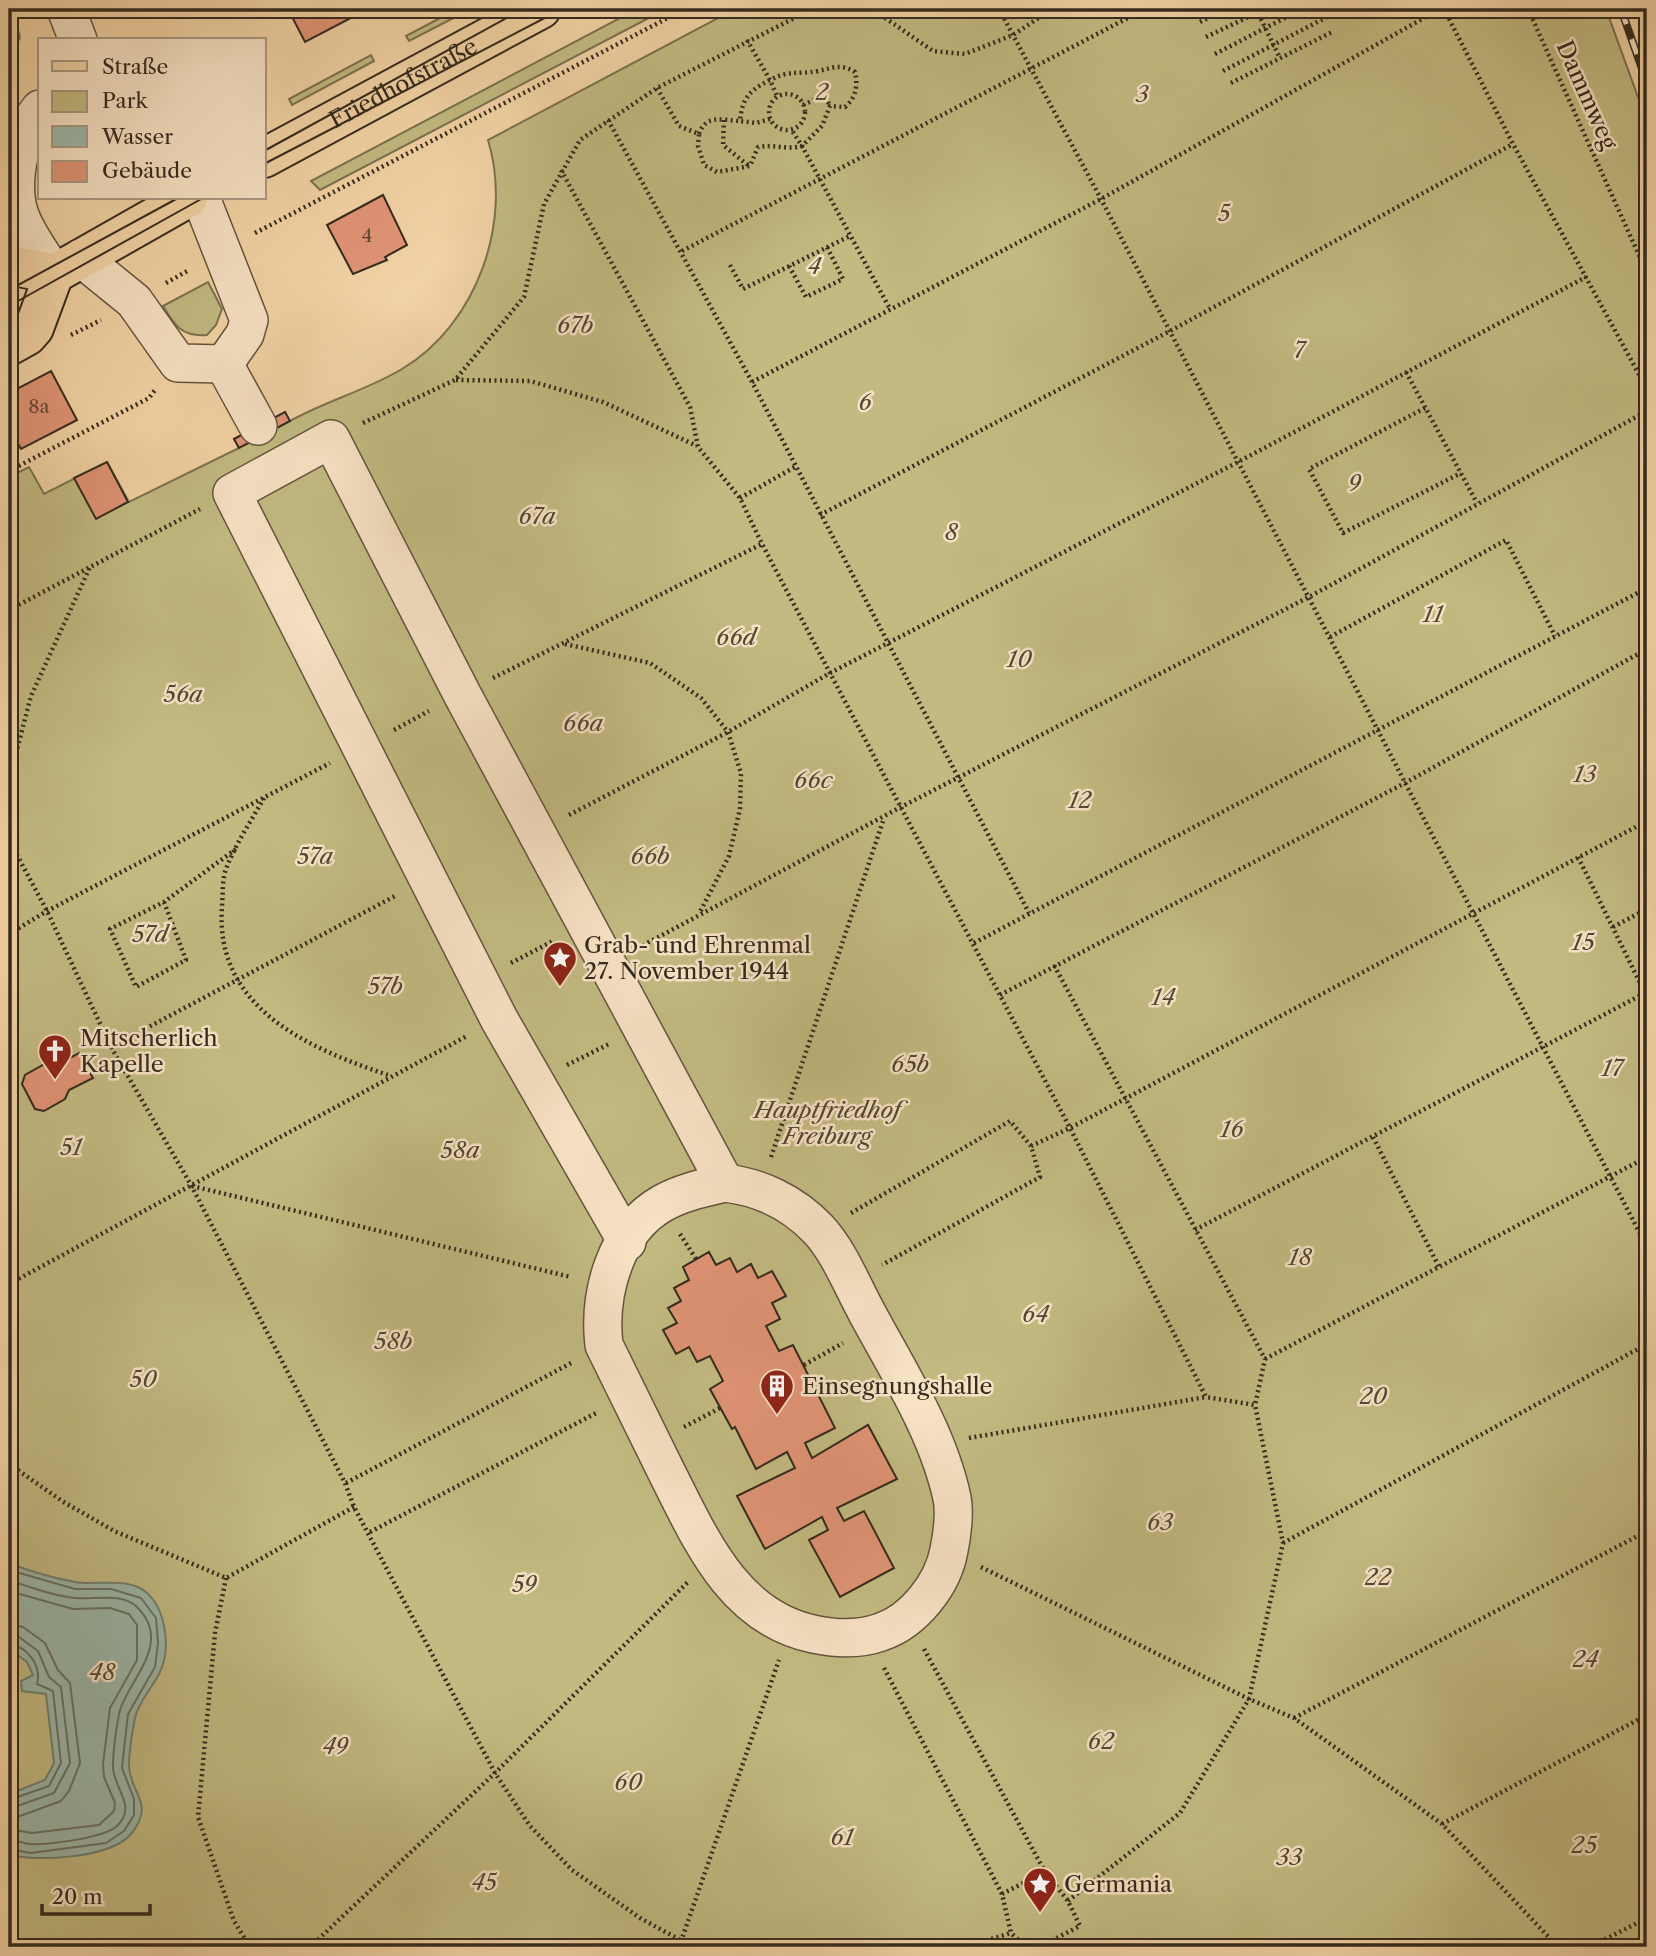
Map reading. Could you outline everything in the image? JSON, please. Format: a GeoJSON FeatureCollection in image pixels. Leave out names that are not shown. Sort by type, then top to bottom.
{"type":"FeatureCollection","features":[{"type":"Feature","properties":{"kind":"main road","name":"Friedhofstraße"},"geometry":{"type":"LineString","coordinates":[[266,157],[541,9]]}},
{"type":"Feature","properties":{"kind":"main road"},"geometry":{"type":"LineString","coordinates":[[9,265],[67,266],[184,200]]}},
{"type":"Feature","properties":{"kind":"main road"},"geometry":{"type":"LineString","coordinates":[[9,346],[27,336],[34,328],[67,266]]}},
{"type":"Feature","properties":{"kind":"street"},"geometry":{"type":"LineString","coordinates":[[66,9],[77,38]]}},
{"type":"Feature","properties":{"kind":"street"},"geometry":{"type":"LineString","coordinates":[[38,111],[33,117],[19,155],[19,212],[67,266],[135,301],[178,363],[224,364]]}},
{"type":"Feature","properties":{"kind":"street"},"geometry":{"type":"LineString","coordinates":[[202,200],[249,320],[245,334],[224,364]]}},
{"type":"Feature","properties":{"kind":"street"},"geometry":{"type":"LineString","coordinates":[[224,364],[267,442]]}},
{"type":"Feature","properties":{"kind":"street"},"geometry":{"type":"LineString","coordinates":[[267,442],[331,439],[462,694],[644,1027],[725,1183]]}},
{"type":"Feature","properties":{"kind":"street"},"geometry":{"type":"LineString","coordinates":[[267,442],[232,492],[499,1018],[627,1242]]}},
{"type":"Feature","properties":{"kind":"street"},"geometry":{"type":"LineString","coordinates":[[725,1183],[760,1191],[793,1206],[820,1231],[851,1282],[934,1444],[952,1500],[949,1551],[937,1585],[907,1618],[891,1629],[868,1637],[832,1638],[790,1629],[754,1609],[711,1560],[604,1345],[601,1316],[605,1285],[640,1219],[661,1203],[686,1192],[725,1183]]}},
{"type":"Feature","properties":{"kind":"path"},"geometry":{"type":"LineString","coordinates":[[62,340],[220,251],[685,9]]}},
{"type":"Feature","properties":{"kind":"path"},"geometry":{"type":"LineString","coordinates":[[331,439],[456,380],[524,297],[544,204],[580,140],[657,88],[811,9]]}},
{"type":"Feature","properties":{"kind":"path"},"geometry":{"type":"LineString","coordinates":[[865,9],[878,13],[933,51],[965,54],[1013,34],[1052,9]]}},
{"type":"Feature","properties":{"kind":"path"},"geometry":{"type":"LineString","coordinates":[[999,9],[1101,199],[1236,463],[1330,637],[1647,1247]]}},
{"type":"Feature","properties":{"kind":"path"},"geometry":{"type":"LineString","coordinates":[[682,251],[1033,70],[1145,9]]}},
{"type":"Feature","properties":{"kind":"path"},"geometry":{"type":"LineString","coordinates":[[1200,22],[1226,9]]}},
{"type":"Feature","properties":{"kind":"path"},"geometry":{"type":"LineString","coordinates":[[1206,37],[1257,10],[1265,9]]}},
{"type":"Feature","properties":{"kind":"path"},"geometry":{"type":"LineString","coordinates":[[1215,54],[1302,9]]}},
{"type":"Feature","properties":{"kind":"path"},"geometry":{"type":"LineString","coordinates":[[752,382],[1101,199],[1442,9],[1647,389]]}},
{"type":"Feature","properties":{"kind":"path","name":"Dammweg"},"geometry":{"type":"LineString","coordinates":[[1528,9],[1647,273]]}},
{"type":"Feature","properties":{"kind":"path"},"geometry":{"type":"LineString","coordinates":[[1257,10],[1280,58]]}},
{"type":"Feature","properties":{"kind":"path"},"geometry":{"type":"LineString","coordinates":[[1223,71],[1327,17]]}},
{"type":"Feature","properties":{"kind":"path"},"geometry":{"type":"LineString","coordinates":[[1231,83],[1334,31]]}},
{"type":"Feature","properties":{"kind":"path"},"geometry":{"type":"LineString","coordinates":[[747,40],[777,96]]}},
{"type":"Feature","properties":{"kind":"path"},"geometry":{"type":"LineString","coordinates":[[740,121],[745,96],[788,71],[817,71],[832,66],[846,67],[855,72],[858,84],[850,103],[845,107],[830,106]]}},
{"type":"Feature","properties":{"kind":"path"},"geometry":{"type":"LineString","coordinates":[[657,88],[679,126],[699,134]]}},
{"type":"Feature","properties":{"kind":"path"},"geometry":{"type":"LineString","coordinates":[[787,94],[797,97],[803,104],[805,114],[800,124],[792,129],[781,129],[771,118],[770,104],[777,96],[787,94]]}},
{"type":"Feature","properties":{"kind":"path"},"geometry":{"type":"LineString","coordinates":[[750,166],[758,147],[775,144],[787,150],[802,146],[822,126],[830,106],[827,100],[816,99],[803,104]]}},
{"type":"Feature","properties":{"kind":"path"},"geometry":{"type":"LineString","coordinates":[[750,166],[717,172],[704,165],[698,146],[702,124],[709,119],[756,123],[771,118]]}},
{"type":"Feature","properties":{"kind":"path"},"geometry":{"type":"LineString","coordinates":[[608,120],[752,382],[1029,913]]}},
{"type":"Feature","properties":{"kind":"path"},"geometry":{"type":"LineString","coordinates":[[723,120],[723,145],[750,166]]}},
{"type":"Feature","properties":{"kind":"path"},"geometry":{"type":"LineString","coordinates":[[792,129],[890,309]]}},
{"type":"Feature","properties":{"kind":"path"},"geometry":{"type":"LineString","coordinates":[[820,515],[1170,331],[1513,144]]}},
{"type":"Feature","properties":{"kind":"path"},"geometry":{"type":"LineString","coordinates":[[561,170],[690,407],[698,447]]}},
{"type":"Feature","properties":{"kind":"path"},"geometry":{"type":"LineString","coordinates":[[730,265],[743,289],[850,236]]}},
{"type":"Feature","properties":{"kind":"path"},"geometry":{"type":"LineString","coordinates":[[789,266],[806,297],[843,279],[827,247]]}},
{"type":"Feature","properties":{"kind":"path"},"geometry":{"type":"LineString","coordinates":[[537,831],[729,732],[830,673],[889,645],[1586,277]]}},
{"type":"Feature","properties":{"kind":"path"},"geometry":{"type":"LineString","coordinates":[[9,471],[149,398],[178,363]]}},
{"type":"Feature","properties":{"kind":"path"},"geometry":{"type":"LineString","coordinates":[[1406,372],[1477,503]]}},
{"type":"Feature","properties":{"kind":"path"},"geometry":{"type":"LineString","coordinates":[[456,380],[530,382],[603,402],[698,447],[740,498],[1070,1128],[1206,1397]]}},
{"type":"Feature","properties":{"kind":"path"},"geometry":{"type":"LineString","coordinates":[[1425,408],[1309,468],[1343,533],[1461,473]]}},
{"type":"Feature","properties":{"kind":"path"},"geometry":{"type":"LineString","coordinates":[[610,964],[700,913],[901,807],[1309,597],[1647,411]]}},
{"type":"Feature","properties":{"kind":"path"},"geometry":{"type":"LineString","coordinates":[[740,498],[795,467]]}},
{"type":"Feature","properties":{"kind":"path"},"geometry":{"type":"LineString","coordinates":[[9,610],[232,492]]}},
{"type":"Feature","properties":{"kind":"path"},"geometry":{"type":"LineString","coordinates":[[1330,637],[1506,540],[1555,636]]}},
{"type":"Feature","properties":{"kind":"path"},"geometry":{"type":"LineString","coordinates":[[9,934],[47,911],[265,796],[762,544]]}},
{"type":"Feature","properties":{"kind":"path"},"geometry":{"type":"LineString","coordinates":[[9,780],[31,696],[90,566]]}},
{"type":"Feature","properties":{"kind":"path"},"geometry":{"type":"LineString","coordinates":[[974,943],[1377,728],[1647,588]]}},
{"type":"Feature","properties":{"kind":"path"},"geometry":{"type":"LineString","coordinates":[[563,643],[650,663],[701,698],[729,732],[741,773],[740,809],[730,856],[700,913]]}},
{"type":"Feature","properties":{"kind":"path"},"geometry":{"type":"LineString","coordinates":[[1000,995],[1405,783],[1647,649]]}},
{"type":"Feature","properties":{"kind":"path"},"geometry":{"type":"LineString","coordinates":[[265,796],[225,871],[222,940],[239,979],[264,1014],[291,1035],[346,1062],[391,1077]]}},
{"type":"Feature","properties":{"kind":"path"},"geometry":{"type":"LineString","coordinates":[[760,1191],[884,818]]}},
{"type":"Feature","properties":{"kind":"path"},"geometry":{"type":"LineString","coordinates":[[1031,1146],[1127,1098],[1647,821]]}},
{"type":"Feature","properties":{"kind":"path"},"geometry":{"type":"LineString","coordinates":[[9,840],[47,911],[111,1047],[191,1185],[345,1483],[354,1507],[370,1532],[495,1773],[530,1826],[572,1870],[680,1944],[708,1947]]}},
{"type":"Feature","properties":{"kind":"path"},"geometry":{"type":"LineString","coordinates":[[164,902],[186,960],[136,987],[110,929],[164,902],[237,848]]}},
{"type":"Feature","properties":{"kind":"path"},"geometry":{"type":"LineString","coordinates":[[1195,1230],[1646,993],[1578,857]]}},
{"type":"Feature","properties":{"kind":"path"},"geometry":{"type":"LineString","coordinates":[[111,1047],[428,878]]}},
{"type":"Feature","properties":{"kind":"path"},"geometry":{"type":"LineString","coordinates":[[1613,927],[1647,909]]}},
{"type":"Feature","properties":{"kind":"path"},"geometry":{"type":"LineString","coordinates":[[480,980],[587,922]]}},
{"type":"Feature","properties":{"kind":"path"},"geometry":{"type":"LineString","coordinates":[[1054,965],[1265,1359],[1255,1405],[1283,1544],[1249,1699],[1180,1813],[1068,1901]]}},
{"type":"Feature","properties":{"kind":"path"},"geometry":{"type":"LineString","coordinates":[[9,1284],[499,1018]]}},
{"type":"Feature","properties":{"kind":"path"},"geometry":{"type":"LineString","coordinates":[[534,1080],[644,1027]]}},
{"type":"Feature","properties":{"kind":"path"},"geometry":{"type":"LineString","coordinates":[[820,1231],[1010,1121],[1031,1146],[1040,1178],[851,1282]]}},
{"type":"Feature","properties":{"kind":"path"},"geometry":{"type":"LineString","coordinates":[[1373,1138],[1439,1266]]}},
{"type":"Feature","properties":{"kind":"path"},"geometry":{"type":"LineString","coordinates":[[1265,1359],[1647,1157]]}},
{"type":"Feature","properties":{"kind":"path"},"geometry":{"type":"LineString","coordinates":[[191,1185],[605,1285]]}},
{"type":"Feature","properties":{"kind":"path"},"geometry":{"type":"LineString","coordinates":[[1283,1544],[1647,1344]]}},
{"type":"Feature","properties":{"kind":"path"},"geometry":{"type":"LineString","coordinates":[[345,1483],[604,1345]]}},
{"type":"Feature","properties":{"kind":"path"},"geometry":{"type":"LineString","coordinates":[[370,1532],[628,1396]]}},
{"type":"Feature","properties":{"kind":"path"},"geometry":{"type":"LineString","coordinates":[[934,1444],[1206,1397],[1255,1405]]}},
{"type":"Feature","properties":{"kind":"path"},"geometry":{"type":"LineString","coordinates":[[9,1464],[62,1501],[114,1531],[226,1578]]}},
{"type":"Feature","properties":{"kind":"path"},"geometry":{"type":"LineString","coordinates":[[250,1947],[233,1921],[198,1817],[215,1633],[226,1578],[354,1507]]}},
{"type":"Feature","properties":{"kind":"path"},"geometry":{"type":"LineString","coordinates":[[1294,1718],[1647,1531]]}},
{"type":"Feature","properties":{"kind":"path"},"geometry":{"type":"LineString","coordinates":[[949,1551],[1249,1699],[1294,1718],[1442,1824],[1558,1947]]}},
{"type":"Feature","properties":{"kind":"path"},"geometry":{"type":"LineString","coordinates":[[310,1947],[495,1773],[711,1560]]}},
{"type":"Feature","properties":{"kind":"path"},"geometry":{"type":"LineString","coordinates":[[907,1618],[1045,1872],[1068,1901],[1080,1926],[1039,1947]]}},
{"type":"Feature","properties":{"kind":"path"},"geometry":{"type":"LineString","coordinates":[[680,1944],[790,1629]]}},
{"type":"Feature","properties":{"kind":"path"},"geometry":{"type":"LineString","coordinates":[[868,1637],[1002,1894],[1011,1933],[1026,1947]]}},
{"type":"Feature","properties":{"kind":"path"},"geometry":{"type":"LineString","coordinates":[[1442,1824],[1647,1715]]}},
{"type":"Feature","properties":{"kind":"path"},"geometry":{"type":"LineString","coordinates":[[1002,1894],[1045,1872]]}},
{"type":"Feature","properties":{"kind":"path"},"geometry":{"type":"LineString","coordinates":[[1590,1947],[1647,1918]]}},
{"type":"Feature","properties":{"kind":"path"},"geometry":{"type":"LineString","coordinates":[[965,1947],[1011,1933]]}},
{"type":"Feature","properties":{"kind":"path"},"geometry":{"type":"LineString","coordinates":[[1055,1939],[1059,1947]]}},
{"type":"Feature","properties":{"kind":"green space"},"geometry":{"type":"Polygon","coordinates":[[[457,9],[471,9],[409,41],[406,36],[457,9]]]}},
{"type":"Feature","properties":{"kind":"green space"},"geometry":{"type":"Polygon","coordinates":[[[637,9],[666,9],[320,190],[311,181],[637,9]]]}},
{"type":"Feature","properties":{"kind":"green space","name":"Hauptfriedhof Freiburg"},"geometry":{"type":"Polygon","coordinates":[[[735,9],[1606,9],[1647,122],[1647,1947],[9,1947],[9,477],[29,467],[44,494],[107,462],[129,502],[239,448],[234,439],[285,412],[290,421],[402,369],[428,350],[451,326],[469,298],[482,268],[492,237],[496,204],[495,172],[488,140],[735,9]]]}},
{"type":"Feature","properties":{"kind":"green space"},"geometry":{"type":"Polygon","coordinates":[[[371,55],[374,61],[292,105],[289,99],[371,55]]]}},
{"type":"Feature","properties":{"kind":"green space"},"geometry":{"type":"Polygon","coordinates":[[[208,282],[222,309],[216,325],[207,335],[185,332],[163,306],[208,282]]]}},
{"type":"Feature","properties":{"kind":"water"},"geometry":{"type":"Polygon","coordinates":[[[9,1563],[75,1582],[131,1585],[147,1593],[159,1609],[166,1641],[163,1663],[137,1712],[130,1748],[130,1776],[140,1799],[141,1814],[131,1834],[108,1848],[56,1858],[10,1855],[12,1793],[45,1780],[54,1763],[46,1694],[22,1691],[21,1681],[33,1675],[27,1662],[9,1649],[9,1563]]]}},
{"type":"Feature","properties":{"kind":"building"},"geometry":{"type":"Polygon","coordinates":[[[288,9],[368,9],[305,42],[288,9]]]}},
{"type":"Feature","properties":{"kind":"building"},"geometry":{"type":"Polygon","coordinates":[[[383,195],[407,245],[385,257],[387,260],[353,274],[327,225],[383,195]]]}},
{"type":"Feature","properties":{"kind":"building"},"geometry":{"type":"Polygon","coordinates":[[[51,371],[77,420],[21,449],[9,427],[9,393],[51,371]]]}},
{"type":"Feature","properties":{"kind":"building"},"geometry":{"type":"Polygon","coordinates":[[[285,412],[290,421],[239,448],[234,439],[285,412]]]}},
{"type":"Feature","properties":{"kind":"building"},"geometry":{"type":"Polygon","coordinates":[[[107,462],[128,502],[96,519],[74,478],[107,462]]]}},
{"type":"Feature","properties":{"kind":"building","name":"Mitscherlich Kapelle"},"geometry":{"type":"Polygon","coordinates":[[[79,1053],[93,1078],[69,1090],[65,1099],[44,1111],[35,1109],[22,1084],[25,1075],[48,1062],[57,1065],[79,1053]]]}},
{"type":"Feature","properties":{"kind":"building","name":"Einsegnungshalle"},"geometry":{"type":"Polygon","coordinates":[[[709,1252],[716,1265],[730,1258],[737,1272],[751,1264],[758,1278],[772,1271],[786,1296],[772,1303],[780,1319],[766,1326],[779,1351],[793,1345],[835,1428],[805,1443],[812,1458],[868,1425],[897,1479],[837,1508],[844,1521],[864,1511],[894,1568],[840,1597],[809,1540],[828,1530],[822,1517],[765,1549],[737,1496],[795,1468],[787,1452],[756,1469],[735,1427],[732,1429],[710,1389],[723,1381],[710,1356],[697,1362],[689,1347],[676,1354],[663,1330],[677,1323],[668,1308],[681,1301],[674,1288],[689,1280],[683,1267],[709,1252]]]}},
{"type":"Feature","properties":{"kind":"waterway"},"geometry":{"type":"LineString","coordinates":[[9,15],[16,37],[9,46]]}},
{"type":"Feature","properties":{"kind":"tram line"},"geometry":{"type":"LineString","coordinates":[[266,150],[523,9]]}},
{"type":"Feature","properties":{"kind":"tram line"},"geometry":{"type":"LineString","coordinates":[[266,163],[562,9]]}},
{"type":"Feature","properties":{"kind":"tram line"},"geometry":{"type":"LineString","coordinates":[[9,290],[174,200]]}},
{"type":"Feature","properties":{"kind":"tram line"},"geometry":{"type":"LineString","coordinates":[[9,306],[199,200]]}},
{"type":"Feature","properties":{"kind":"railway"},"geometry":{"type":"LineString","coordinates":[[1621,9],[1647,83]]}},
{"type":"Feature","properties":{"kind":"place","name":"Grab- und Ehrenmal 27. November 1944"},"geometry":{"type":"Point","coordinates":[560,988]}},
{"type":"Feature","properties":{"kind":"place","name":"Mitscherlich Kapelle"},"geometry":{"type":"Point","coordinates":[55,1081]}},
{"type":"Feature","properties":{"kind":"place","name":"Einsegnungshalle"},"geometry":{"type":"Point","coordinates":[777,1416]}},
{"type":"Feature","properties":{"kind":"place","name":"Germania"},"geometry":{"type":"Point","coordinates":[1040,1914]}},
{"type":"Feature","properties":{"kind":"park label","name":"2"},"geometry":{"type":"Point","coordinates":[822,92]}},
{"type":"Feature","properties":{"kind":"park label","name":"3"},"geometry":{"type":"Point","coordinates":[1142,94]}},
{"type":"Feature","properties":{"kind":"park label","name":"5"},"geometry":{"type":"Point","coordinates":[1224,213]}},
{"type":"Feature","properties":{"kind":"park label","name":"4"},"geometry":{"type":"Point","coordinates":[814,266]}},
{"type":"Feature","properties":{"kind":"park label","name":"67b"},"geometry":{"type":"Point","coordinates":[575,325]}},
{"type":"Feature","properties":{"kind":"park label","name":"7"},"geometry":{"type":"Point","coordinates":[1299,350]}},
{"type":"Feature","properties":{"kind":"park label","name":"6"},"geometry":{"type":"Point","coordinates":[865,402]}},
{"type":"Feature","properties":{"kind":"park label","name":"9"},"geometry":{"type":"Point","coordinates":[1354,483]}},
{"type":"Feature","properties":{"kind":"park label","name":"67a"},"geometry":{"type":"Point","coordinates":[537,516]}},
{"type":"Feature","properties":{"kind":"park label","name":"8"},"geometry":{"type":"Point","coordinates":[951,532]}},
{"type":"Feature","properties":{"kind":"park label","name":"11"},"geometry":{"type":"Point","coordinates":[1433,614]}},
{"type":"Feature","properties":{"kind":"park label","name":"66d"},"geometry":{"type":"Point","coordinates":[736,637]}},
{"type":"Feature","properties":{"kind":"park label","name":"10"},"geometry":{"type":"Point","coordinates":[1019,659]}},
{"type":"Feature","properties":{"kind":"park label","name":"56a"},"geometry":{"type":"Point","coordinates":[183,694]}},
{"type":"Feature","properties":{"kind":"park label","name":"66a"},"geometry":{"type":"Point","coordinates":[583,723]}},
{"type":"Feature","properties":{"kind":"park label","name":"13"},"geometry":{"type":"Point","coordinates":[1585,774]}},
{"type":"Feature","properties":{"kind":"park label","name":"66c"},"geometry":{"type":"Point","coordinates":[813,780]}},
{"type":"Feature","properties":{"kind":"park label","name":"12"},"geometry":{"type":"Point","coordinates":[1080,800]}},
{"type":"Feature","properties":{"kind":"park label","name":"57a"},"geometry":{"type":"Point","coordinates":[315,856]}},
{"type":"Feature","properties":{"kind":"park label","name":"66b"},"geometry":{"type":"Point","coordinates":[650,856]}},
{"type":"Feature","properties":{"kind":"park label","name":"57d"},"geometry":{"type":"Point","coordinates":[150,934]}},
{"type":"Feature","properties":{"kind":"park label","name":"15"},"geometry":{"type":"Point","coordinates":[1583,942]}},
{"type":"Feature","properties":{"kind":"park label","name":"57b"},"geometry":{"type":"Point","coordinates":[385,986]}},
{"type":"Feature","properties":{"kind":"park label","name":"14"},"geometry":{"type":"Point","coordinates":[1163,997]}},
{"type":"Feature","properties":{"kind":"park label","name":"65b"},"geometry":{"type":"Point","coordinates":[910,1064]}},
{"type":"Feature","properties":{"kind":"park label","name":"17"},"geometry":{"type":"Point","coordinates":[1612,1068]}},
{"type":"Feature","properties":{"kind":"park label","name":"16"},"geometry":{"type":"Point","coordinates":[1232,1129]}},
{"type":"Feature","properties":{"kind":"park label","name":"51"},"geometry":{"type":"Point","coordinates":[71,1147]}},
{"type":"Feature","properties":{"kind":"park label","name":"58a"},"geometry":{"type":"Point","coordinates":[460,1150]}},
{"type":"Feature","properties":{"kind":"park label","name":"18"},"geometry":{"type":"Point","coordinates":[1300,1257]}},
{"type":"Feature","properties":{"kind":"park label","name":"64"},"geometry":{"type":"Point","coordinates":[1035,1314]}},
{"type":"Feature","properties":{"kind":"park label","name":"58b"},"geometry":{"type":"Point","coordinates":[393,1341]}},
{"type":"Feature","properties":{"kind":"park label","name":"50"},"geometry":{"type":"Point","coordinates":[143,1379]}},
{"type":"Feature","properties":{"kind":"park label","name":"20"},"geometry":{"type":"Point","coordinates":[1373,1396]}},
{"type":"Feature","properties":{"kind":"park label","name":"63"},"geometry":{"type":"Point","coordinates":[1160,1522]}},
{"type":"Feature","properties":{"kind":"park label","name":"22"},"geometry":{"type":"Point","coordinates":[1378,1577]}},
{"type":"Feature","properties":{"kind":"park label","name":"59"},"geometry":{"type":"Point","coordinates":[524,1584]}},
{"type":"Feature","properties":{"kind":"park label","name":"24"},"geometry":{"type":"Point","coordinates":[1585,1659]}},
{"type":"Feature","properties":{"kind":"park label","name":"48"},"geometry":{"type":"Point","coordinates":[102,1672]}},
{"type":"Feature","properties":{"kind":"park label","name":"62"},"geometry":{"type":"Point","coordinates":[1101,1741]}},
{"type":"Feature","properties":{"kind":"park label","name":"49"},"geometry":{"type":"Point","coordinates":[335,1746]}},
{"type":"Feature","properties":{"kind":"park label","name":"60"},"geometry":{"type":"Point","coordinates":[628,1782]}},
{"type":"Feature","properties":{"kind":"park label","name":"61"},"geometry":{"type":"Point","coordinates":[842,1837]}},
{"type":"Feature","properties":{"kind":"park label","name":"25"},"geometry":{"type":"Point","coordinates":[1584,1845]}},
{"type":"Feature","properties":{"kind":"park label","name":"33"},"geometry":{"type":"Point","coordinates":[1289,1857]}},
{"type":"Feature","properties":{"kind":"park label","name":"45"},"geometry":{"type":"Point","coordinates":[484,1882]}}]}
